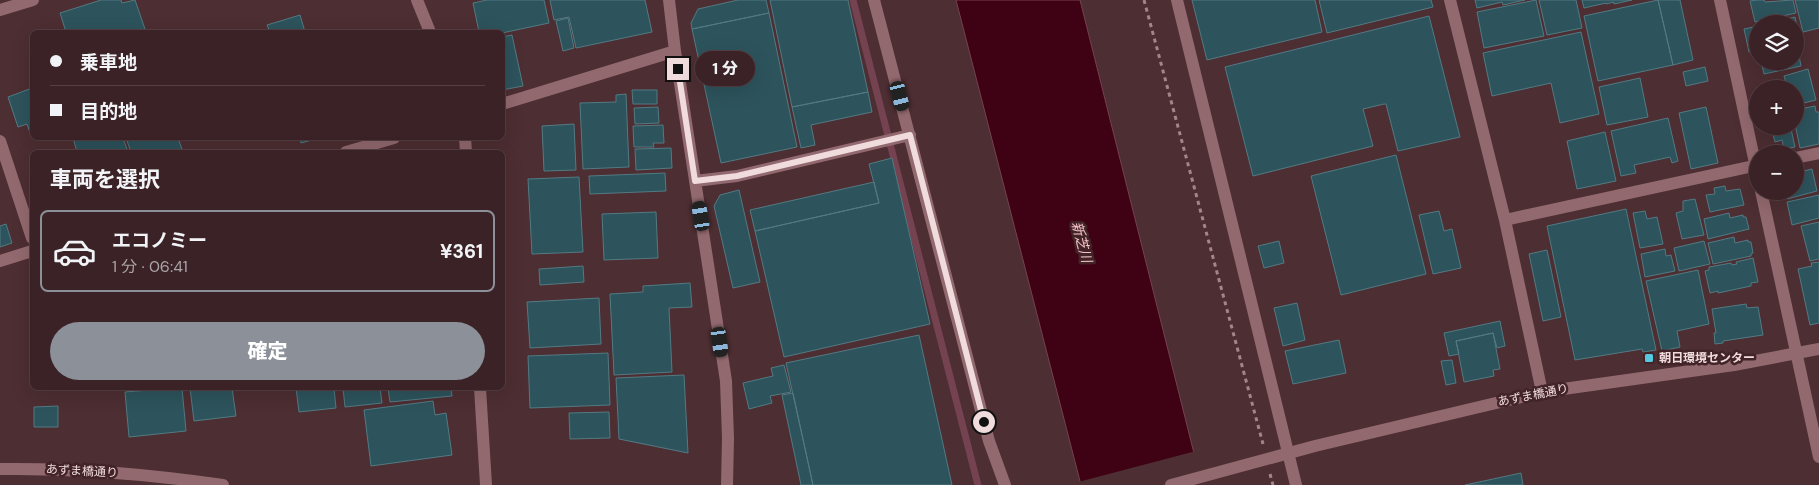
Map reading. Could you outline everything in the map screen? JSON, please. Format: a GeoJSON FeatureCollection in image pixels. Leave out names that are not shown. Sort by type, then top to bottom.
{"type":"FeatureCollection","features":[{"type":"Feature","properties":{"kind":"street"},"geometry":{"type":"LineString","coordinates":[[0,10],[33,0]]}},
{"type":"Feature","properties":{"kind":"street"},"geometry":{"type":"LineString","coordinates":[[417,0],[429,30]]}},
{"type":"Feature","properties":{"kind":"street"},"geometry":{"type":"LineString","coordinates":[[669,0],[675,51],[726,381],[727,485]]}},
{"type":"Feature","properties":{"kind":"street"},"geometry":{"type":"LineString","coordinates":[[874,0],[989,441],[1005,485]]}},
{"type":"Feature","properties":{"kind":"street"},"geometry":{"type":"LineString","coordinates":[[1177,0],[1296,485]]}},
{"type":"Feature","properties":{"kind":"street"},"geometry":{"type":"LineString","coordinates":[[1450,0],[1505,220],[1542,392]]}},
{"type":"Feature","properties":{"kind":"street"},"geometry":{"type":"LineString","coordinates":[[1720,0],[1752,145]]}},
{"type":"Feature","properties":{"kind":"street"},"geometry":{"type":"LineString","coordinates":[[505,103],[675,51]]}},
{"type":"Feature","properties":{"kind":"street"},"geometry":{"type":"LineString","coordinates":[[695,181],[737,176],[910,135]]}},
{"type":"Feature","properties":{"kind":"street"},"geometry":{"type":"LineString","coordinates":[[353,150],[387,140]]}},
{"type":"Feature","properties":{"kind":"street"},"geometry":{"type":"LineString","coordinates":[[0,141],[30,232]]}},
{"type":"Feature","properties":{"kind":"street"},"geometry":{"type":"LineString","coordinates":[[1804,156],[1819,153]]}},
{"type":"Feature","properties":{"kind":"street"},"geometry":{"type":"LineString","coordinates":[[1505,220],[1749,171]]}},
{"type":"Feature","properties":{"kind":"street"},"geometry":{"type":"LineString","coordinates":[[1763,200],[1819,457]]}},
{"type":"Feature","properties":{"kind":"street"},"geometry":{"type":"LineString","coordinates":[[0,262],[30,252]]}},
{"type":"Feature","properties":{"kind":"street","name":"あずま橋通り"},"geometry":{"type":"LineString","coordinates":[[1171,485],[1288,454],[1542,392],[1734,365],[1819,349]]}},
{"type":"Feature","properties":{"kind":"street"},"geometry":{"type":"LineString","coordinates":[[480,390],[486,485]]}},
{"type":"Feature","properties":{"kind":"street","name":"あずま橋通り"},"geometry":{"type":"LineString","coordinates":[[0,469],[54,468],[124,473],[223,485]]}},
{"type":"Feature","properties":{"kind":"path"},"geometry":{"type":"LineString","coordinates":[[1144,0],[1273,485]]}},
{"type":"Feature","properties":{"kind":"water","name":"新芝川"},"geometry":{"type":"Polygon","coordinates":[[[956,0],[1080,0],[1202,485],[1081,485],[956,0]]]}},
{"type":"Feature","properties":{"kind":"pier"},"geometry":{"type":"Polygon","coordinates":[[[1196,451],[1205,485],[1079,485],[1078,482],[1196,451]]]}},
{"type":"Feature","properties":{"kind":"building"},"geometry":{"type":"Polygon","coordinates":[[[101,0],[121,0],[122,3],[135,0],[145,30],[65,30],[60,13],[101,0]]]}},
{"type":"Feature","properties":{"kind":"building"},"geometry":{"type":"Polygon","coordinates":[[[487,0],[544,0],[549,23],[505,32],[505,30],[479,30],[473,3],[487,0]]]}},
{"type":"Feature","properties":{"kind":"building"},"geometry":{"type":"Polygon","coordinates":[[[550,0],[645,0],[652,32],[576,48],[569,17],[554,20],[550,0]]]}},
{"type":"Feature","properties":{"kind":"building"},"geometry":{"type":"Polygon","coordinates":[[[738,0],[766,0],[769,13],[692,29],[691,23],[698,9],[738,0]]]}},
{"type":"Feature","properties":{"kind":"building"},"geometry":{"type":"Polygon","coordinates":[[[770,0],[848,0],[868,92],[792,107],[770,0]]]}},
{"type":"Feature","properties":{"kind":"building"},"geometry":{"type":"Polygon","coordinates":[[[1192,0],[1315,0],[1322,32],[1207,60],[1192,0]]]}},
{"type":"Feature","properties":{"kind":"building"},"geometry":{"type":"Polygon","coordinates":[[[1319,0],[1431,0],[1433,7],[1327,33],[1319,0]]]}},
{"type":"Feature","properties":{"kind":"building"},"geometry":{"type":"Polygon","coordinates":[[[1475,0],[1525,0],[1503,5],[1502,2],[1477,8],[1475,0]]]}},
{"type":"Feature","properties":{"kind":"building"},"geometry":{"type":"Polygon","coordinates":[[[1536,0],[1544,36],[1484,48],[1477,12],[1536,0]]]}},
{"type":"Feature","properties":{"kind":"building"},"geometry":{"type":"Polygon","coordinates":[[[1539,0],[1576,0],[1582,28],[1547,35],[1539,0]]]}},
{"type":"Feature","properties":{"kind":"building"},"geometry":{"type":"Polygon","coordinates":[[[1582,0],[1632,0],[1584,8],[1582,0]]]}},
{"type":"Feature","properties":{"kind":"building"},"geometry":{"type":"Polygon","coordinates":[[[1658,0],[1673,65],[1598,81],[1584,16],[1658,0]]]}},
{"type":"Feature","properties":{"kind":"building"},"geometry":{"type":"Polygon","coordinates":[[[1658,0],[1680,0],[1693,60],[1673,65],[1658,0]]]}},
{"type":"Feature","properties":{"kind":"building"},"geometry":{"type":"Polygon","coordinates":[[[1793,0],[1796,13],[1787,15],[1753,15],[1750,1],[1793,0]]]}},
{"type":"Feature","properties":{"kind":"building"},"geometry":{"type":"Polygon","coordinates":[[[1795,0],[1819,0],[1819,28],[1804,32],[1804,15],[1799,15],[1795,0]]]}},
{"type":"Feature","properties":{"kind":"building"},"geometry":{"type":"Polygon","coordinates":[[[769,13],[797,147],[721,163],[692,29],[769,13]]]}},
{"type":"Feature","properties":{"kind":"building"},"geometry":{"type":"Polygon","coordinates":[[[300,15],[304,30],[269,30],[267,25],[300,15]]]}},
{"type":"Feature","properties":{"kind":"building"},"geometry":{"type":"Polygon","coordinates":[[[1429,16],[1460,137],[1398,151],[1386,104],[1384,104],[1363,109],[1373,146],[1253,176],[1225,67],[1429,16]]]}},
{"type":"Feature","properties":{"kind":"building"},"geometry":{"type":"Polygon","coordinates":[[[568,18],[574,48],[563,51],[556,21],[568,18]]]}},
{"type":"Feature","properties":{"kind":"building"},"geometry":{"type":"Polygon","coordinates":[[[1749,28],[1749,52],[1744,29],[1749,28]]]}},
{"type":"Feature","properties":{"kind":"building"},"geometry":{"type":"Polygon","coordinates":[[[1581,32],[1599,114],[1560,123],[1551,83],[1492,96],[1483,53],[1581,32]]]}},
{"type":"Feature","properties":{"kind":"building"},"geometry":{"type":"Polygon","coordinates":[[[512,35],[523,86],[505,89],[505,36],[512,35]]]}},
{"type":"Feature","properties":{"kind":"building"},"geometry":{"type":"Polygon","coordinates":[[[1705,67],[1708,81],[1686,86],[1683,72],[1705,67]]]}},
{"type":"Feature","properties":{"kind":"building"},"geometry":{"type":"Polygon","coordinates":[[[1808,69],[1816,100],[1804,103],[1804,80],[1785,80],[1784,76],[1808,69]]]}},
{"type":"Feature","properties":{"kind":"building"},"geometry":{"type":"Polygon","coordinates":[[[1763,70],[1782,70],[1764,74],[1763,70]]]}},
{"type":"Feature","properties":{"kind":"building"},"geometry":{"type":"Polygon","coordinates":[[[1640,78],[1648,117],[1607,125],[1599,87],[1640,78]]]}},
{"type":"Feature","properties":{"kind":"building"},"geometry":{"type":"Polygon","coordinates":[[[30,89],[30,130],[27,124],[18,127],[8,97],[30,89]]]}},
{"type":"Feature","properties":{"kind":"building"},"geometry":{"type":"Polygon","coordinates":[[[632,90],[657,90],[657,104],[633,104],[632,90]]]}},
{"type":"Feature","properties":{"kind":"building"},"geometry":{"type":"Polygon","coordinates":[[[868,92],[872,112],[811,125],[815,145],[801,148],[792,107],[868,92]]]}},
{"type":"Feature","properties":{"kind":"building"},"geometry":{"type":"Polygon","coordinates":[[[626,94],[629,167],[583,169],[580,103],[616,102],[616,95],[626,94]]]}},
{"type":"Feature","properties":{"kind":"building"},"geometry":{"type":"Polygon","coordinates":[[[1815,106],[1816,112],[1819,112],[1819,144],[1804,147],[1804,145],[1799,145],[1797,135],[1804,135],[1804,108],[1815,106]]]}},
{"type":"Feature","properties":{"kind":"building"},"geometry":{"type":"Polygon","coordinates":[[[658,107],[659,123],[635,124],[634,108],[658,107]]]}},
{"type":"Feature","properties":{"kind":"building"},"geometry":{"type":"Polygon","coordinates":[[[1706,107],[1718,163],[1691,169],[1679,113],[1706,107]]]}},
{"type":"Feature","properties":{"kind":"building"},"geometry":{"type":"Polygon","coordinates":[[[1668,118],[1678,161],[1672,163],[1670,157],[1634,165],[1636,173],[1621,176],[1611,131],[1668,118]]]}},
{"type":"Feature","properties":{"kind":"building"},"geometry":{"type":"Polygon","coordinates":[[[574,124],[576,170],[544,171],[542,126],[574,124]]]}},
{"type":"Feature","properties":{"kind":"building"},"geometry":{"type":"Polygon","coordinates":[[[663,125],[664,143],[653,143],[654,147],[634,147],[633,126],[663,125]]]}},
{"type":"Feature","properties":{"kind":"building"},"geometry":{"type":"Polygon","coordinates":[[[1605,132],[1616,181],[1577,189],[1567,141],[1605,132]]]}},
{"type":"Feature","properties":{"kind":"building"},"geometry":{"type":"Polygon","coordinates":[[[1773,135],[1792,135],[1795,145],[1783,145],[1782,140],[1775,142],[1773,135]]]}},
{"type":"Feature","properties":{"kind":"building"},"geometry":{"type":"Polygon","coordinates":[[[74,140],[124,140],[127,150],[76,150],[74,140]]]}},
{"type":"Feature","properties":{"kind":"building"},"geometry":{"type":"Polygon","coordinates":[[[127,140],[179,140],[182,150],[130,150],[127,140]]]}},
{"type":"Feature","properties":{"kind":"building"},"geometry":{"type":"Polygon","coordinates":[[[300,140],[312,140],[301,143],[300,140]]]}},
{"type":"Feature","properties":{"kind":"building"},"geometry":{"type":"Polygon","coordinates":[[[671,148],[672,168],[636,170],[635,149],[671,148]]]}},
{"type":"Feature","properties":{"kind":"building"},"geometry":{"type":"Polygon","coordinates":[[[1396,155],[1426,274],[1341,295],[1311,176],[1396,155]]]}},
{"type":"Feature","properties":{"kind":"building"},"geometry":{"type":"Polygon","coordinates":[[[892,158],[930,324],[784,357],[755,231],[879,203],[869,164],[892,158]]]}},
{"type":"Feature","properties":{"kind":"building"},"geometry":{"type":"Polygon","coordinates":[[[1812,169],[1817,191],[1804,194],[1804,171],[1812,169]]]}},
{"type":"Feature","properties":{"kind":"building"},"geometry":{"type":"Polygon","coordinates":[[[665,173],[666,191],[590,194],[589,176],[665,173]]]}},
{"type":"Feature","properties":{"kind":"building"},"geometry":{"type":"Polygon","coordinates":[[[579,177],[583,252],[532,254],[528,179],[579,177]]]}},
{"type":"Feature","properties":{"kind":"building"},"geometry":{"type":"Polygon","coordinates":[[[874,182],[879,203],[755,231],[750,210],[874,182]]]}},
{"type":"Feature","properties":{"kind":"building"},"geometry":{"type":"Polygon","coordinates":[[[1725,186],[1726,191],[1740,189],[1744,205],[1710,212],[1706,195],[1715,194],[1714,188],[1725,186]]]}},
{"type":"Feature","properties":{"kind":"building"},"geometry":{"type":"Polygon","coordinates":[[[739,190],[760,282],[733,288],[714,206],[720,195],[739,190]]]}},
{"type":"Feature","properties":{"kind":"building"},"geometry":{"type":"Polygon","coordinates":[[[1819,195],[1819,218],[1792,225],[1787,202],[1804,200],[1804,198],[1819,195]]]}},
{"type":"Feature","properties":{"kind":"building"},"geometry":{"type":"Polygon","coordinates":[[[1695,199],[1704,235],[1682,239],[1676,213],[1683,211],[1683,201],[1695,199]]]}},
{"type":"Feature","properties":{"kind":"building"},"geometry":{"type":"Polygon","coordinates":[[[1626,209],[1656,350],[1643,352],[1642,349],[1575,360],[1547,226],[1626,209]]]}},
{"type":"Feature","properties":{"kind":"building"},"geometry":{"type":"Polygon","coordinates":[[[1439,211],[1444,231],[1452,229],[1461,268],[1433,274],[1419,215],[1439,211]]]}},
{"type":"Feature","properties":{"kind":"building"},"geometry":{"type":"Polygon","coordinates":[[[1645,211],[1647,219],[1657,217],[1663,244],[1640,248],[1633,213],[1645,211]]]}},
{"type":"Feature","properties":{"kind":"building"},"geometry":{"type":"Polygon","coordinates":[[[656,212],[658,258],[604,260],[602,214],[656,212]]]}},
{"type":"Feature","properties":{"kind":"building"},"geometry":{"type":"Polygon","coordinates":[[[1729,213],[1730,218],[1743,215],[1743,217],[1746,217],[1749,229],[1708,239],[1704,219],[1729,213]]]}},
{"type":"Feature","properties":{"kind":"building"},"geometry":{"type":"Polygon","coordinates":[[[1819,222],[1819,259],[1810,261],[1801,226],[1819,222]]]}},
{"type":"Feature","properties":{"kind":"building"},"geometry":{"type":"Polygon","coordinates":[[[6,224],[12,243],[0,247],[0,226],[6,224]]]}},
{"type":"Feature","properties":{"kind":"building"},"geometry":{"type":"Polygon","coordinates":[[[1734,237],[1735,243],[1748,240],[1748,242],[1751,242],[1753,253],[1751,256],[1713,264],[1708,243],[1734,237]]]}},
{"type":"Feature","properties":{"kind":"building"},"geometry":{"type":"Polygon","coordinates":[[[1279,241],[1284,263],[1264,268],[1258,246],[1279,241]]]}},
{"type":"Feature","properties":{"kind":"building"},"geometry":{"type":"Polygon","coordinates":[[[1704,241],[1710,264],[1679,271],[1674,248],[1704,241]]]}},
{"type":"Feature","properties":{"kind":"building"},"geometry":{"type":"Polygon","coordinates":[[[1665,249],[1666,256],[1671,255],[1675,271],[1645,277],[1641,254],[1665,249]]]}},
{"type":"Feature","properties":{"kind":"building"},"geometry":{"type":"Polygon","coordinates":[[[1547,250],[1561,317],[1543,321],[1529,254],[1547,250]]]}},
{"type":"Feature","properties":{"kind":"building"},"geometry":{"type":"Polygon","coordinates":[[[1753,258],[1758,282],[1751,283],[1751,286],[1710,293],[1705,271],[1709,270],[1709,267],[1731,263],[1732,265],[1737,264],[1736,262],[1753,258]]]}},
{"type":"Feature","properties":{"kind":"building"},"geometry":{"type":"Polygon","coordinates":[[[1819,262],[1819,323],[1810,325],[1798,269],[1812,266],[1811,263],[1819,262]]]}},
{"type":"Feature","properties":{"kind":"building"},"geometry":{"type":"Polygon","coordinates":[[[583,266],[584,282],[540,285],[539,269],[583,266]]]}},
{"type":"Feature","properties":{"kind":"building"},"geometry":{"type":"Polygon","coordinates":[[[1698,270],[1709,324],[1677,331],[1680,347],[1662,351],[1646,281],[1698,270]]]}},
{"type":"Feature","properties":{"kind":"building"},"geometry":{"type":"Polygon","coordinates":[[[690,283],[692,307],[669,308],[672,372],[614,375],[610,294],[643,292],[643,286],[690,283]]]}},
{"type":"Feature","properties":{"kind":"building"},"geometry":{"type":"Polygon","coordinates":[[[599,298],[601,344],[530,348],[527,302],[599,298]]]}},
{"type":"Feature","properties":{"kind":"building"},"geometry":{"type":"Polygon","coordinates":[[[1297,303],[1305,340],[1283,346],[1274,308],[1297,303]]]}},
{"type":"Feature","properties":{"kind":"building"},"geometry":{"type":"Polygon","coordinates":[[[1746,304],[1747,308],[1758,307],[1763,335],[1715,344],[1714,333],[1716,333],[1712,309],[1746,304]]]}},
{"type":"Feature","properties":{"kind":"building"},"geometry":{"type":"Polygon","coordinates":[[[1500,321],[1505,346],[1497,348],[1493,333],[1456,341],[1459,354],[1449,356],[1444,333],[1500,321]]]}},
{"type":"Feature","properties":{"kind":"building"},"geometry":{"type":"Polygon","coordinates":[[[1493,333],[1500,369],[1493,370],[1494,376],[1464,382],[1456,341],[1493,333]]]}},
{"type":"Feature","properties":{"kind":"building"},"geometry":{"type":"Polygon","coordinates":[[[919,335],[952,485],[813,485],[786,363],[919,335]]]}},
{"type":"Feature","properties":{"kind":"building"},"geometry":{"type":"Polygon","coordinates":[[[1339,340],[1346,373],[1293,384],[1285,351],[1339,340]]]}},
{"type":"Feature","properties":{"kind":"building"},"geometry":{"type":"Polygon","coordinates":[[[608,353],[610,405],[530,408],[528,356],[608,353]]]}},
{"type":"Feature","properties":{"kind":"building"},"geometry":{"type":"Polygon","coordinates":[[[1452,360],[1456,383],[1446,385],[1441,361],[1452,360]]]}},
{"type":"Feature","properties":{"kind":"building"},"geometry":{"type":"Polygon","coordinates":[[[784,365],[791,392],[770,396],[772,403],[749,409],[743,383],[773,376],[771,368],[784,365]]]}},
{"type":"Feature","properties":{"kind":"building"},"geometry":{"type":"Polygon","coordinates":[[[684,375],[688,453],[619,439],[616,378],[684,375]]]}},
{"type":"Feature","properties":{"kind":"building"},"geometry":{"type":"Polygon","coordinates":[[[182,390],[186,431],[129,437],[125,392],[182,390]]]}},
{"type":"Feature","properties":{"kind":"building"},"geometry":{"type":"Polygon","coordinates":[[[190,390],[232,390],[236,416],[194,421],[190,390]]]}},
{"type":"Feature","properties":{"kind":"building"},"geometry":{"type":"Polygon","coordinates":[[[296,390],[334,390],[336,408],[299,412],[296,390]]]}},
{"type":"Feature","properties":{"kind":"building"},"geometry":{"type":"Polygon","coordinates":[[[343,390],[380,390],[382,403],[345,407],[343,390]]]}},
{"type":"Feature","properties":{"kind":"building"},"geometry":{"type":"Polygon","coordinates":[[[388,390],[451,390],[452,396],[390,402],[388,390]]]}},
{"type":"Feature","properties":{"kind":"building"},"geometry":{"type":"Polygon","coordinates":[[[793,393],[813,485],[801,485],[782,395],[793,393]]]}},
{"type":"Feature","properties":{"kind":"building"},"geometry":{"type":"Polygon","coordinates":[[[433,401],[435,415],[446,413],[452,455],[371,466],[364,410],[433,401]]]}},
{"type":"Feature","properties":{"kind":"building"},"geometry":{"type":"Polygon","coordinates":[[[58,406],[58,427],[34,427],[34,407],[58,406]]]}},
{"type":"Feature","properties":{"kind":"building"},"geometry":{"type":"Polygon","coordinates":[[[609,412],[610,438],[570,439],[569,413],[609,412]]]}},
{"type":"Feature","properties":{"kind":"building"},"geometry":{"type":"Polygon","coordinates":[[[1521,473],[1523,485],[1465,485],[1521,473]]]}},
{"type":"Feature","properties":{"kind":"waterway"},"geometry":{"type":"LineString","coordinates":[[853,0],[978,485]]}},
{"type":"Feature","properties":{"kind":"place","name":"朝日環境センター"},"geometry":{"type":"Point","coordinates":[1649,358]}},
{"type":"Feature","properties":{"kind":"route"},"geometry":{"type":"LineString","coordinates":[[678,69],[695,181],[737,176],[910,135],[984,422]]}}]}
